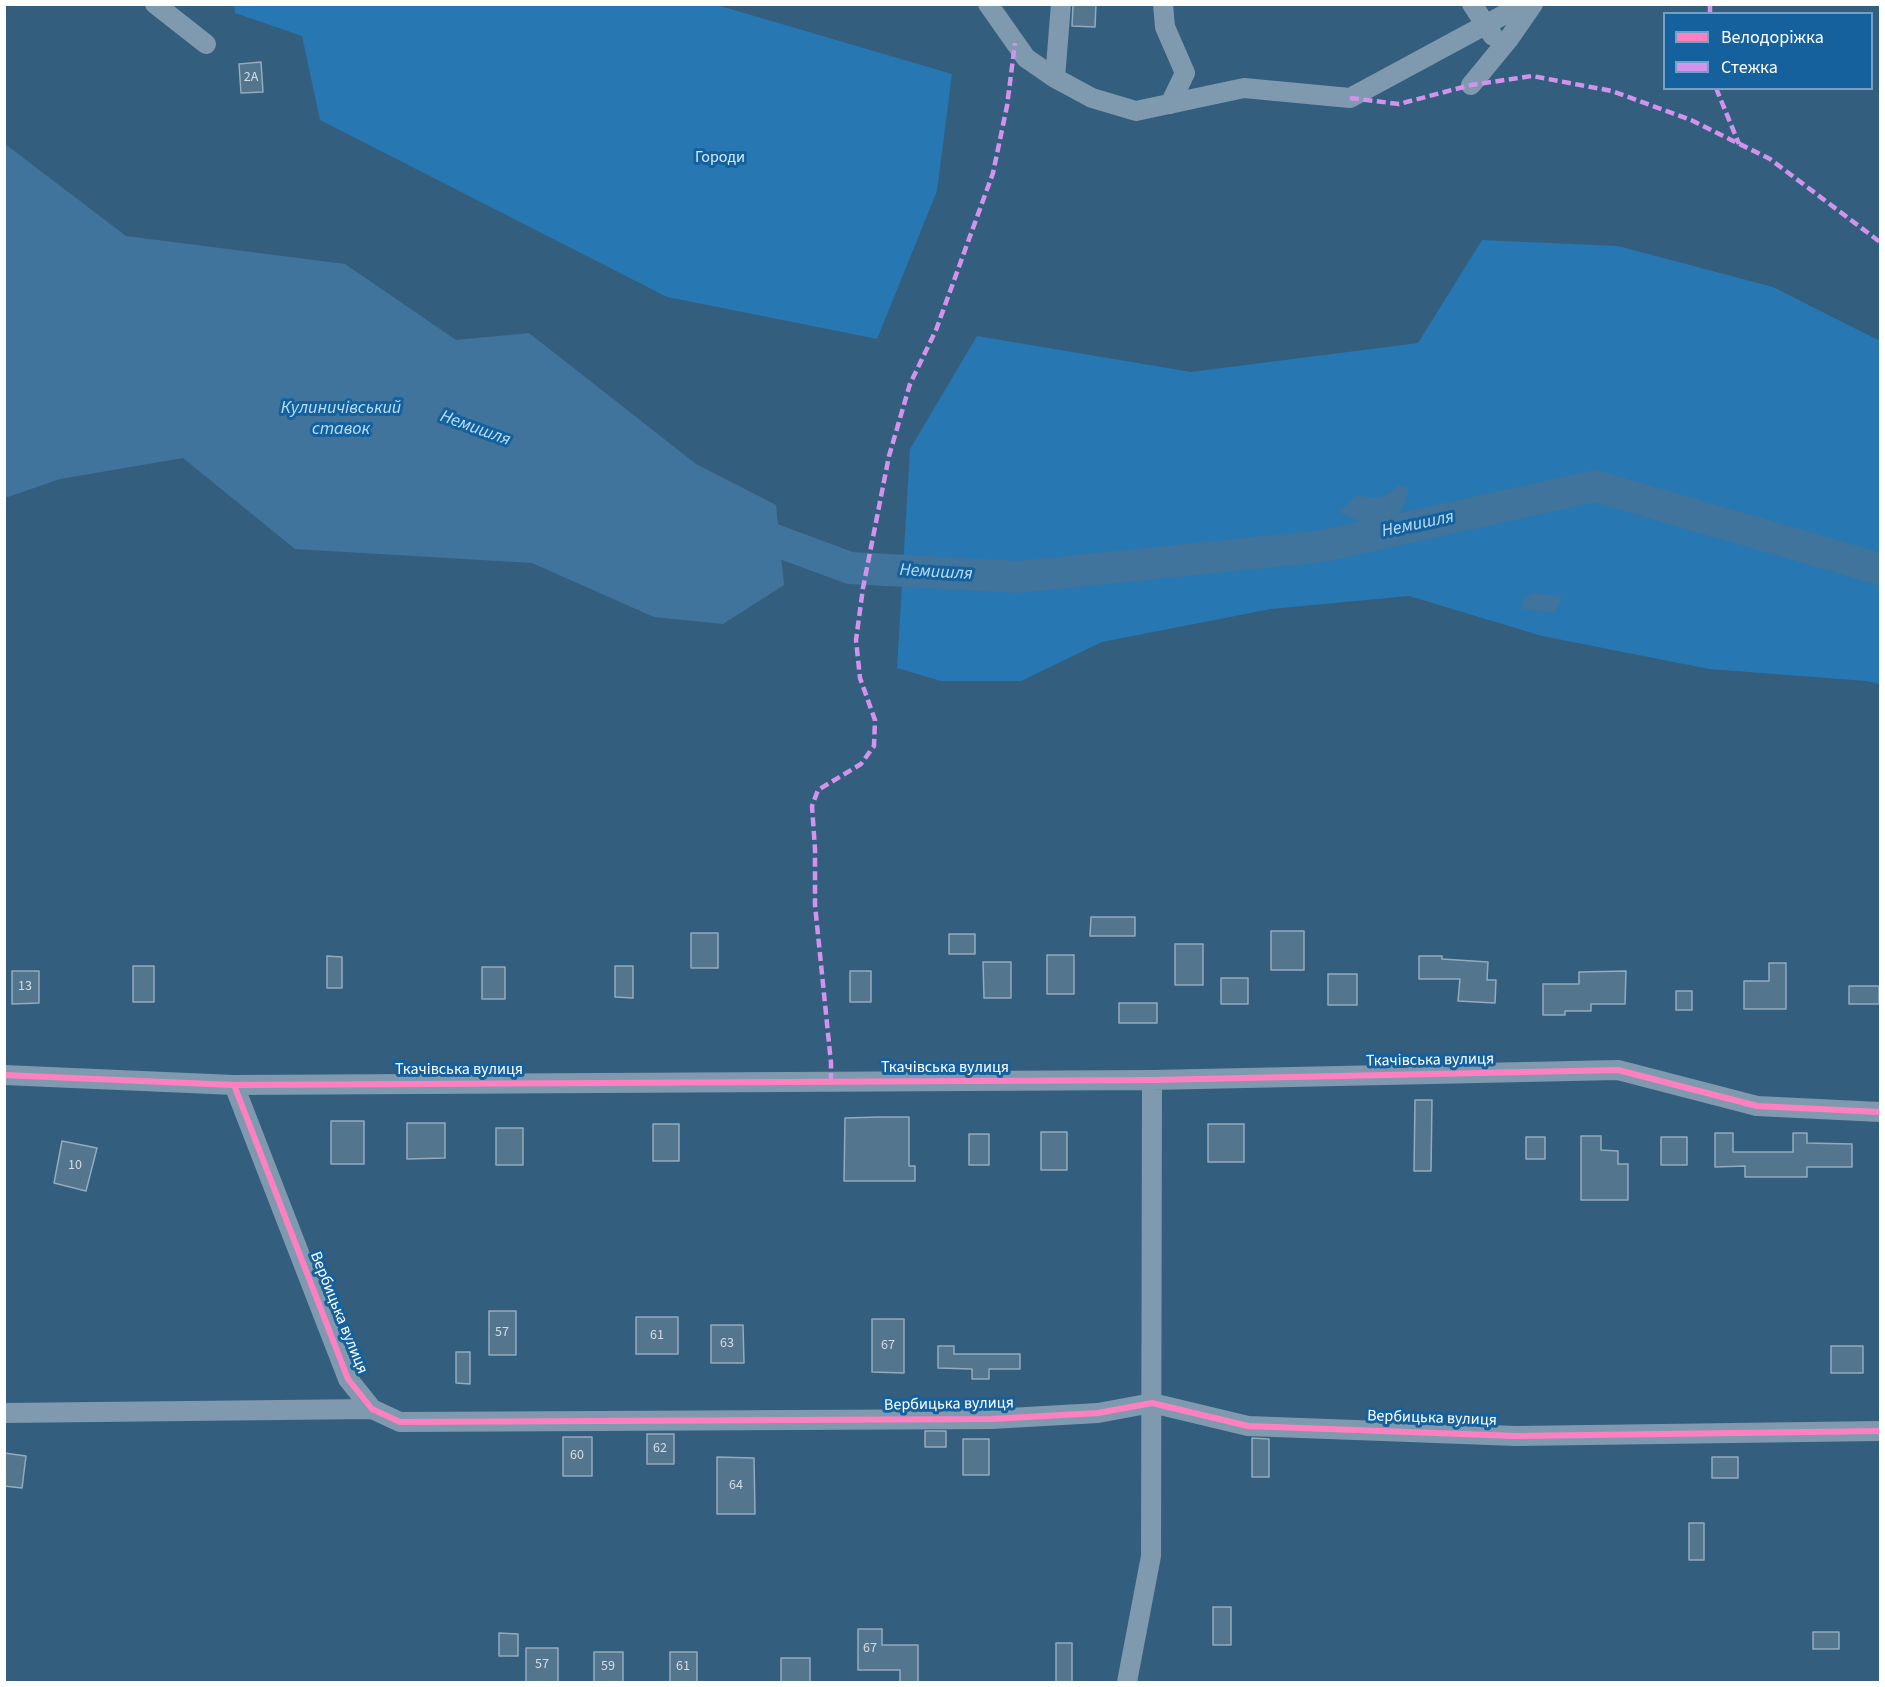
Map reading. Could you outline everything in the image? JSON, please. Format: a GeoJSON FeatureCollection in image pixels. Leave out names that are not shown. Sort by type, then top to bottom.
{"type":"FeatureCollection","features":[{"type":"Feature","properties":{"kind":"street"},"geometry":{"type":"LineString","coordinates":[[155,4],[206,44]]}},
{"type":"Feature","properties":{"kind":"street"},"geometry":{"type":"LineString","coordinates":[[988,4],[1026,58],[1055,78],[1092,98],[1136,111],[1244,88],[1350,98],[1524,4]]}},
{"type":"Feature","properties":{"kind":"street"},"geometry":{"type":"LineString","coordinates":[[1055,78],[1061,4]]}},
{"type":"Feature","properties":{"kind":"street"},"geometry":{"type":"LineString","coordinates":[[1163,4],[1165,27],[1185,73],[1170,104]]}},
{"type":"Feature","properties":{"kind":"street"},"geometry":{"type":"LineString","coordinates":[[1472,4],[1501,48]]}},
{"type":"Feature","properties":{"kind":"street"},"geometry":{"type":"LineString","coordinates":[[1471,85],[1533,4]]}},
{"type":"Feature","properties":{"kind":"street","name":"Ткачівська вулиця"},"geometry":{"type":"LineString","coordinates":[[4,1075],[234,1085],[1152,1080],[1618,1070],[1757,1106],[1881,1112]]}},
{"type":"Feature","properties":{"kind":"street"},"geometry":{"type":"LineString","coordinates":[[1127,1683],[1151,1556],[1152,1080]]}},
{"type":"Feature","properties":{"kind":"street","name":"Вербицька вулиця"},"geometry":{"type":"LineString","coordinates":[[234,1085],[348,1379],[372,1409]]}},
{"type":"Feature","properties":{"kind":"street","name":"Вербицька вулиця"},"geometry":{"type":"LineString","coordinates":[[4,1413],[372,1409],[400,1422],[979,1419],[1098,1413],[1152,1403],[1248,1426],[1515,1436],[1881,1431]]}},
{"type":"Feature","properties":{"kind":"green space","name":"Городи"},"geometry":{"type":"Polygon","coordinates":[[[234,5],[717,5],[952,74],[937,191],[877,339],[667,297],[320,120],[302,36],[235,13],[234,5]]]}},
{"type":"Feature","properties":{"kind":"green space"},"geometry":{"type":"Polygon","coordinates":[[[1482,240],[1618,246],[1773,287],[1880,341],[1880,684],[1709,669],[1542,636],[1409,596],[1271,609],[1102,642],[1021,681],[941,681],[897,668],[910,449],[977,336],[1191,372],[1418,343],[1482,240]]]}},
{"type":"Feature","properties":{"kind":"water","name":"Кулиничівський ставок"},"geometry":{"type":"Polygon","coordinates":[[[5,144],[126,236],[345,264],[456,340],[529,333],[696,464],[776,505],[784,585],[723,624],[654,617],[532,563],[295,549],[183,458],[60,479],[5,498],[5,144]]]}},
{"type":"Feature","properties":{"kind":"water"},"geometry":{"type":"Polygon","coordinates":[[[1398,485],[1409,487],[1401,509],[1393,517],[1372,527],[1339,512],[1357,495],[1379,497],[1389,493],[1398,485]]]}},
{"type":"Feature","properties":{"kind":"water"},"geometry":{"type":"Polygon","coordinates":[[[1532,593],[1562,596],[1555,613],[1522,609],[1523,599],[1532,593]]]}},
{"type":"Feature","properties":{"kind":"building"},"geometry":{"type":"Polygon","coordinates":[[[1073,4],[1096,4],[1095,27],[1072,26],[1073,4]]]}},
{"type":"Feature","properties":{"kind":"building"},"geometry":{"type":"Polygon","coordinates":[[[261,62],[263,92],[241,93],[239,64],[261,62]]]}},
{"type":"Feature","properties":{"kind":"building"},"geometry":{"type":"Polygon","coordinates":[[[1091,917],[1135,917],[1135,936],[1090,936],[1091,917]]]}},
{"type":"Feature","properties":{"kind":"building"},"geometry":{"type":"Polygon","coordinates":[[[1271,931],[1304,931],[1304,970],[1271,970],[1271,931]]]}},
{"type":"Feature","properties":{"kind":"building"},"geometry":{"type":"Polygon","coordinates":[[[691,933],[718,933],[718,968],[691,968],[691,933]]]}},
{"type":"Feature","properties":{"kind":"building"},"geometry":{"type":"Polygon","coordinates":[[[949,934],[975,934],[975,954],[949,954],[949,934]]]}},
{"type":"Feature","properties":{"kind":"building"},"geometry":{"type":"Polygon","coordinates":[[[1175,944],[1203,944],[1203,985],[1175,985],[1175,944]]]}},
{"type":"Feature","properties":{"kind":"building"},"geometry":{"type":"Polygon","coordinates":[[[1047,955],[1074,955],[1074,994],[1047,994],[1047,955]]]}},
{"type":"Feature","properties":{"kind":"building"},"geometry":{"type":"Polygon","coordinates":[[[327,956],[342,957],[342,988],[327,988],[327,956]]]}},
{"type":"Feature","properties":{"kind":"building"},"geometry":{"type":"Polygon","coordinates":[[[1419,956],[1442,956],[1442,959],[1488,962],[1487,980],[1496,980],[1495,1003],[1458,1001],[1460,979],[1419,979],[1419,956]]]}},
{"type":"Feature","properties":{"kind":"building"},"geometry":{"type":"Polygon","coordinates":[[[983,962],[1011,962],[1011,998],[984,998],[983,962]]]}},
{"type":"Feature","properties":{"kind":"building"},"geometry":{"type":"Polygon","coordinates":[[[1769,963],[1786,963],[1786,1009],[1744,1009],[1744,981],[1769,981],[1769,963]]]}},
{"type":"Feature","properties":{"kind":"building"},"geometry":{"type":"Polygon","coordinates":[[[133,966],[154,966],[154,1002],[133,1002],[133,966]]]}},
{"type":"Feature","properties":{"kind":"building"},"geometry":{"type":"Polygon","coordinates":[[[615,966],[633,966],[633,998],[615,997],[615,966]]]}},
{"type":"Feature","properties":{"kind":"building"},"geometry":{"type":"Polygon","coordinates":[[[482,967],[505,967],[505,999],[482,999],[482,967]]]}},
{"type":"Feature","properties":{"kind":"building"},"geometry":{"type":"Polygon","coordinates":[[[12,971],[39,971],[39,1003],[12,1004],[12,971]]]}},
{"type":"Feature","properties":{"kind":"building"},"geometry":{"type":"Polygon","coordinates":[[[850,971],[871,971],[871,1002],[850,1002],[850,971]]]}},
{"type":"Feature","properties":{"kind":"building"},"geometry":{"type":"Polygon","coordinates":[[[1626,971],[1625,1004],[1591,1004],[1591,1011],[1565,1011],[1565,1015],[1543,1015],[1543,984],[1579,984],[1579,972],[1626,971]]]}},
{"type":"Feature","properties":{"kind":"building"},"geometry":{"type":"Polygon","coordinates":[[[1328,974],[1357,974],[1357,1005],[1328,1005],[1328,974]]]}},
{"type":"Feature","properties":{"kind":"building"},"geometry":{"type":"Polygon","coordinates":[[[1221,978],[1248,978],[1248,1004],[1221,1004],[1221,978]]]}},
{"type":"Feature","properties":{"kind":"building"},"geometry":{"type":"Polygon","coordinates":[[[1849,986],[1879,986],[1879,1004],[1849,1004],[1849,986]]]}},
{"type":"Feature","properties":{"kind":"building"},"geometry":{"type":"Polygon","coordinates":[[[1676,991],[1692,991],[1692,1010],[1676,1010],[1676,991]]]}},
{"type":"Feature","properties":{"kind":"building"},"geometry":{"type":"Polygon","coordinates":[[[1119,1003],[1157,1003],[1157,1023],[1119,1023],[1119,1003]]]}},
{"type":"Feature","properties":{"kind":"building"},"geometry":{"type":"Polygon","coordinates":[[[1415,1100],[1432,1100],[1431,1171],[1414,1171],[1415,1100]]]}},
{"type":"Feature","properties":{"kind":"building"},"geometry":{"type":"Polygon","coordinates":[[[909,1117],[909,1166],[915,1166],[915,1181],[844,1181],[845,1118],[909,1117]]]}},
{"type":"Feature","properties":{"kind":"building"},"geometry":{"type":"Polygon","coordinates":[[[331,1121],[364,1121],[364,1164],[331,1164],[331,1121]]]}},
{"type":"Feature","properties":{"kind":"building"},"geometry":{"type":"Polygon","coordinates":[[[407,1123],[445,1123],[445,1158],[407,1159],[407,1123]]]}},
{"type":"Feature","properties":{"kind":"building"},"geometry":{"type":"Polygon","coordinates":[[[653,1124],[679,1124],[679,1161],[653,1161],[653,1124]]]}},
{"type":"Feature","properties":{"kind":"building"},"geometry":{"type":"Polygon","coordinates":[[[1208,1124],[1244,1124],[1244,1162],[1208,1162],[1208,1124]]]}},
{"type":"Feature","properties":{"kind":"building"},"geometry":{"type":"Polygon","coordinates":[[[496,1128],[523,1128],[523,1165],[496,1165],[496,1128]]]}},
{"type":"Feature","properties":{"kind":"building"},"geometry":{"type":"Polygon","coordinates":[[[1041,1132],[1067,1132],[1067,1170],[1041,1170],[1041,1132]]]}},
{"type":"Feature","properties":{"kind":"building"},"geometry":{"type":"Polygon","coordinates":[[[1715,1133],[1733,1133],[1733,1152],[1793,1152],[1793,1133],[1807,1133],[1807,1143],[1852,1144],[1852,1167],[1807,1167],[1807,1177],[1745,1177],[1745,1166],[1715,1167],[1715,1133]]]}},
{"type":"Feature","properties":{"kind":"building"},"geometry":{"type":"Polygon","coordinates":[[[969,1134],[989,1134],[989,1165],[969,1165],[969,1134]]]}},
{"type":"Feature","properties":{"kind":"building"},"geometry":{"type":"Polygon","coordinates":[[[1581,1136],[1601,1136],[1601,1150],[1618,1151],[1618,1164],[1628,1164],[1628,1200],[1581,1200],[1581,1136]]]}},
{"type":"Feature","properties":{"kind":"building"},"geometry":{"type":"Polygon","coordinates":[[[1526,1137],[1545,1137],[1545,1159],[1526,1159],[1526,1137]]]}},
{"type":"Feature","properties":{"kind":"building"},"geometry":{"type":"Polygon","coordinates":[[[1661,1137],[1687,1137],[1687,1165],[1661,1165],[1661,1137]]]}},
{"type":"Feature","properties":{"kind":"building"},"geometry":{"type":"Polygon","coordinates":[[[62,1141],[97,1148],[86,1191],[54,1183],[62,1141]]]}},
{"type":"Feature","properties":{"kind":"building"},"geometry":{"type":"Polygon","coordinates":[[[489,1311],[516,1311],[516,1355],[489,1355],[489,1311]]]}},
{"type":"Feature","properties":{"kind":"building"},"geometry":{"type":"Polygon","coordinates":[[[636,1317],[678,1317],[678,1354],[636,1354],[636,1317]]]}},
{"type":"Feature","properties":{"kind":"building"},"geometry":{"type":"Polygon","coordinates":[[[872,1319],[904,1319],[904,1373],[872,1372],[872,1319]]]}},
{"type":"Feature","properties":{"kind":"building"},"geometry":{"type":"Polygon","coordinates":[[[711,1325],[743,1325],[744,1363],[711,1363],[711,1325]]]}},
{"type":"Feature","properties":{"kind":"building"},"geometry":{"type":"Polygon","coordinates":[[[938,1346],[954,1346],[954,1354],[1020,1354],[1020,1369],[989,1369],[989,1379],[972,1379],[972,1369],[938,1368],[938,1346]]]}},
{"type":"Feature","properties":{"kind":"building"},"geometry":{"type":"Polygon","coordinates":[[[1831,1346],[1863,1346],[1863,1373],[1831,1373],[1831,1346]]]}},
{"type":"Feature","properties":{"kind":"building"},"geometry":{"type":"Polygon","coordinates":[[[456,1352],[470,1352],[470,1384],[456,1383],[456,1352]]]}},
{"type":"Feature","properties":{"kind":"building"},"geometry":{"type":"Polygon","coordinates":[[[925,1431],[946,1431],[946,1447],[925,1447],[925,1431]]]}},
{"type":"Feature","properties":{"kind":"building"},"geometry":{"type":"Polygon","coordinates":[[[647,1434],[674,1434],[674,1464],[647,1464],[647,1434]]]}},
{"type":"Feature","properties":{"kind":"building"},"geometry":{"type":"Polygon","coordinates":[[[563,1437],[592,1437],[592,1476],[563,1476],[563,1437]]]}},
{"type":"Feature","properties":{"kind":"building"},"geometry":{"type":"Polygon","coordinates":[[[1252,1438],[1269,1439],[1269,1477],[1252,1477],[1252,1438]]]}},
{"type":"Feature","properties":{"kind":"building"},"geometry":{"type":"Polygon","coordinates":[[[963,1439],[989,1439],[989,1475],[963,1475],[963,1439]]]}},
{"type":"Feature","properties":{"kind":"building"},"geometry":{"type":"Polygon","coordinates":[[[4,1453],[26,1456],[22,1488],[4,1486],[4,1453]]]}},
{"type":"Feature","properties":{"kind":"building"},"geometry":{"type":"Polygon","coordinates":[[[717,1457],[754,1458],[755,1514],[717,1514],[717,1457]]]}},
{"type":"Feature","properties":{"kind":"building"},"geometry":{"type":"Polygon","coordinates":[[[1712,1457],[1738,1457],[1738,1478],[1712,1478],[1712,1457]]]}},
{"type":"Feature","properties":{"kind":"building"},"geometry":{"type":"Polygon","coordinates":[[[1689,1523],[1704,1523],[1704,1560],[1689,1560],[1689,1523]]]}},
{"type":"Feature","properties":{"kind":"building"},"geometry":{"type":"Polygon","coordinates":[[[1213,1607],[1231,1607],[1231,1645],[1213,1645],[1213,1607]]]}},
{"type":"Feature","properties":{"kind":"building"},"geometry":{"type":"Polygon","coordinates":[[[858,1629],[882,1629],[882,1645],[918,1645],[918,1683],[900,1683],[900,1670],[858,1670],[858,1629]]]}},
{"type":"Feature","properties":{"kind":"building"},"geometry":{"type":"Polygon","coordinates":[[[1813,1632],[1839,1632],[1839,1649],[1813,1649],[1813,1632]]]}},
{"type":"Feature","properties":{"kind":"building"},"geometry":{"type":"Polygon","coordinates":[[[499,1633],[518,1634],[518,1656],[499,1656],[499,1633]]]}},
{"type":"Feature","properties":{"kind":"building"},"geometry":{"type":"Polygon","coordinates":[[[1056,1643],[1072,1643],[1072,1683],[1056,1683],[1056,1643]]]}},
{"type":"Feature","properties":{"kind":"building"},"geometry":{"type":"Polygon","coordinates":[[[526,1648],[558,1648],[558,1683],[526,1683],[526,1648]]]}},
{"type":"Feature","properties":{"kind":"building"},"geometry":{"type":"Polygon","coordinates":[[[594,1652],[623,1652],[623,1683],[594,1683],[594,1652]]]}},
{"type":"Feature","properties":{"kind":"building"},"geometry":{"type":"Polygon","coordinates":[[[670,1652],[697,1652],[697,1683],[670,1683],[670,1652]]]}},
{"type":"Feature","properties":{"kind":"building"},"geometry":{"type":"Polygon","coordinates":[[[781,1658],[810,1658],[810,1683],[781,1683],[781,1658]]]}},
{"type":"Feature","properties":{"kind":"waterway","name":"Немишля"},"geometry":{"type":"LineString","coordinates":[[739,527],[850,568],[1018,577],[1324,546],[1595,486],[1880,569]]}},
{"type":"Feature","properties":{"kind":"marked path"},"geometry":{"type":"LineString","coordinates":[[1710,4],[1710,12]]}},
{"type":"Feature","properties":{"kind":"marked path"},"geometry":{"type":"LineString","coordinates":[[831,1082],[815,905],[812,806],[818,790],[861,764],[874,746],[875,720],[860,678],[856,640],[863,588],[889,456],[910,384],[936,330],[993,173],[1007,106],[1015,43]]}},
{"type":"Feature","properties":{"kind":"marked path"},"geometry":{"type":"LineString","coordinates":[[1350,98],[1399,104],[1471,85],[1532,76],[1612,91],[1691,120],[1770,159],[1880,242]]}},
{"type":"Feature","properties":{"kind":"marked path"},"geometry":{"type":"LineString","coordinates":[[1717,90],[1739,144]]}},
{"type":"Feature","properties":{"kind":"cycle path"},"geometry":{"type":"LineString","coordinates":[[4,1075],[234,1085],[1152,1080],[1618,1070],[1757,1106],[1880,1112]]}},
{"type":"Feature","properties":{"kind":"cycle path"},"geometry":{"type":"LineString","coordinates":[[234,1085],[348,1379],[372,1409],[400,1422],[991,1419],[1098,1413],[1152,1403],[1248,1426],[1516,1436],[1880,1431]]}}]}
